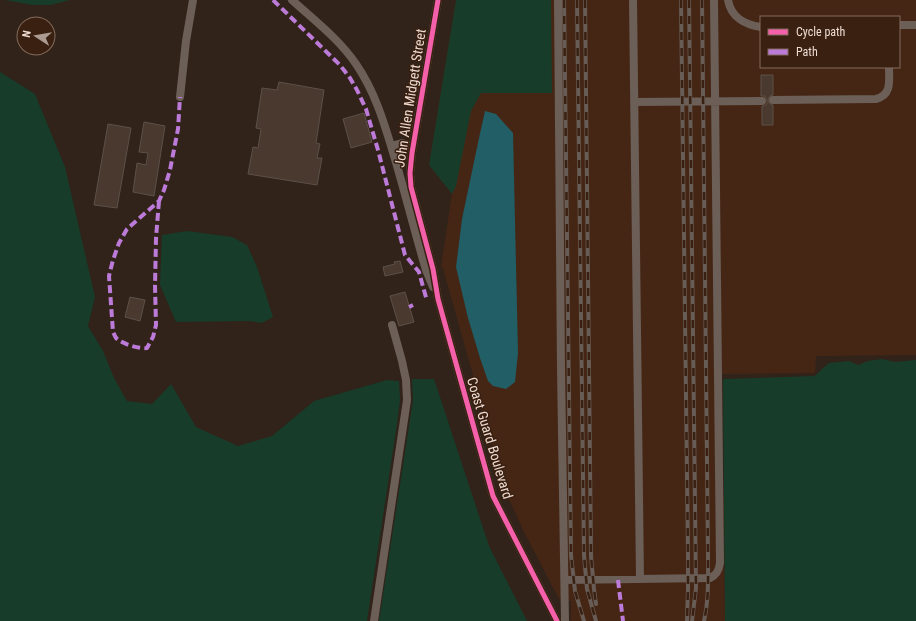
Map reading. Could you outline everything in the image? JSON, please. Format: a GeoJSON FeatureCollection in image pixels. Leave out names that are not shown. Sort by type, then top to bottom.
{"type":"FeatureCollection","features":[{"type":"Feature","properties":{"kind":"street"},"geometry":{"type":"LineString","coordinates":[[180,97],[185,48],[193,0]]}},
{"type":"Feature","properties":{"kind":"street"},"geometry":{"type":"LineString","coordinates":[[292,0],[330,34],[349,54],[366,79],[382,115],[430,270]]}},
{"type":"Feature","properties":{"kind":"street","name":"John Allen Midgett Street"},"geometry":{"type":"LineString","coordinates":[[430,270],[417,207],[411,187],[410,166],[438,0]]}},
{"type":"Feature","properties":{"kind":"street"},"geometry":{"type":"LineString","coordinates":[[558,0],[565,621]]}},
{"type":"Feature","properties":{"kind":"street"},"geometry":{"type":"LineString","coordinates":[[633,0],[640,579]]}},
{"type":"Feature","properties":{"kind":"street"},"geometry":{"type":"LineString","coordinates":[[565,580],[710,578],[717,573],[719,568],[714,0]]}},
{"type":"Feature","properties":{"kind":"street"},"geometry":{"type":"LineString","coordinates":[[728,0],[731,9],[738,19],[750,25],[760,27]]}},
{"type":"Feature","properties":{"kind":"street"},"geometry":{"type":"LineString","coordinates":[[900,25],[916,25]]}},
{"type":"Feature","properties":{"kind":"street"},"geometry":{"type":"LineString","coordinates":[[773,100],[882,98],[886,94],[890,82],[889,68]]}},
{"type":"Feature","properties":{"kind":"street"},"geometry":{"type":"LineString","coordinates":[[634,102],[762,101]]}},
{"type":"Feature","properties":{"kind":"street"},"geometry":{"type":"LineString","coordinates":[[391,146],[402,144],[413,146]]}},
{"type":"Feature","properties":{"kind":"street","name":"Coast Guard Boulevard"},"geometry":{"type":"LineString","coordinates":[[430,270],[493,496],[557,621]]}},
{"type":"Feature","properties":{"kind":"street"},"geometry":{"type":"LineString","coordinates":[[374,621],[407,400],[406,380],[392,325]]}},
{"type":"Feature","properties":{"kind":"shaded area"},"geometry":{"type":"Polygon","coordinates":[[[456,0],[916,0],[916,355],[816,356],[815,373],[722,374],[725,621],[571,621],[571,601],[559,599],[523,530],[505,490],[443,268],[441,267],[452,194],[429,165],[456,0]]]}},
{"type":"Feature","properties":{"kind":"green space"},"geometry":{"type":"Polygon","coordinates":[[[5,0],[70,0],[51,5],[32,5],[5,0]]]}},
{"type":"Feature","properties":{"kind":"green space"},"geometry":{"type":"Polygon","coordinates":[[[456,0],[551,0],[552,93],[481,93],[471,111],[456,186],[452,194],[429,165],[456,0]]]}},
{"type":"Feature","properties":{"kind":"green space"},"geometry":{"type":"Polygon","coordinates":[[[0,72],[35,94],[65,167],[95,297],[88,326],[103,351],[114,378],[127,401],[152,404],[171,384],[196,427],[238,446],[272,436],[314,401],[387,380],[399,381],[400,400],[397,424],[367,621],[0,621],[0,72]]]}},
{"type":"Feature","properties":{"kind":"green space"},"geometry":{"type":"Polygon","coordinates":[[[187,231],[232,237],[247,245],[257,267],[273,317],[262,323],[250,321],[176,322],[160,285],[162,235],[187,231]]]}},
{"type":"Feature","properties":{"kind":"green space"},"geometry":{"type":"Polygon","coordinates":[[[882,359],[895,362],[916,360],[916,621],[725,621],[723,379],[815,376],[829,363],[849,361],[858,365],[868,361],[882,359]]]}},
{"type":"Feature","properties":{"kind":"green space"},"geometry":{"type":"Polygon","coordinates":[[[412,379],[434,379],[489,546],[527,621],[379,621],[413,400],[412,379]]]}},
{"type":"Feature","properties":{"kind":"water"},"geometry":{"type":"Polygon","coordinates":[[[485,111],[496,114],[513,133],[518,353],[515,382],[506,389],[493,386],[488,381],[468,318],[456,267],[462,219],[485,111]]]}},
{"type":"Feature","properties":{"kind":"building"},"geometry":{"type":"Polygon","coordinates":[[[761,75],[773,75],[773,95],[770,96],[768,100],[769,103],[773,105],[773,125],[762,125],[762,106],[767,104],[767,101],[765,96],[761,96],[761,75]]]}},
{"type":"Feature","properties":{"kind":"building"},"geometry":{"type":"Polygon","coordinates":[[[279,82],[324,90],[316,143],[320,144],[317,158],[322,158],[317,185],[248,174],[253,147],[258,148],[261,129],[256,128],[262,88],[277,90],[279,82]]]}},
{"type":"Feature","properties":{"kind":"building"},"geometry":{"type":"Polygon","coordinates":[[[364,113],[372,142],[351,148],[343,119],[364,113]]]}},
{"type":"Feature","properties":{"kind":"building"},"geometry":{"type":"Polygon","coordinates":[[[144,122],[165,126],[154,196],[133,192],[137,163],[146,165],[148,153],[139,152],[144,122]]]}},
{"type":"Feature","properties":{"kind":"building"},"geometry":{"type":"Polygon","coordinates":[[[108,124],[131,128],[117,208],[94,205],[108,124]]]}},
{"type":"Feature","properties":{"kind":"building"},"geometry":{"type":"Polygon","coordinates":[[[400,261],[403,272],[385,276],[383,267],[400,261]]]}},
{"type":"Feature","properties":{"kind":"building"},"geometry":{"type":"Polygon","coordinates":[[[405,292],[414,322],[399,326],[390,296],[405,292]]]}},
{"type":"Feature","properties":{"kind":"building"},"geometry":{"type":"Polygon","coordinates":[[[130,297],[145,300],[140,321],[125,317],[130,297]]]}},
{"type":"Feature","properties":{"kind":"railway"},"geometry":{"type":"LineString","coordinates":[[564,0],[571,555],[575,591],[584,621]]}},
{"type":"Feature","properties":{"kind":"railway"},"geometry":{"type":"LineString","coordinates":[[577,0],[584,555],[587,589],[596,621]]}},
{"type":"Feature","properties":{"kind":"railway"},"geometry":{"type":"LineString","coordinates":[[585,0],[591,556],[596,604]]}},
{"type":"Feature","properties":{"kind":"railway"},"geometry":{"type":"LineString","coordinates":[[681,0],[688,554],[687,621]]}},
{"type":"Feature","properties":{"kind":"railway"},"geometry":{"type":"LineString","coordinates":[[689,0],[696,588],[692,621]]}},
{"type":"Feature","properties":{"kind":"railway"},"geometry":{"type":"LineString","coordinates":[[702,0],[708,571],[706,613],[704,621]]}},
{"type":"Feature","properties":{"kind":"marked path"},"geometry":{"type":"LineString","coordinates":[[273,0],[340,65],[357,90],[366,109],[378,150],[405,255],[419,272],[427,301]]}},
{"type":"Feature","properties":{"kind":"marked path"},"geometry":{"type":"LineString","coordinates":[[159,201],[156,238],[156,325],[153,337],[147,348],[140,348],[131,346],[119,340],[113,332],[109,276],[119,243],[127,229],[159,201],[164,190],[170,170],[178,129],[180,97]]}},
{"type":"Feature","properties":{"kind":"marked path"},"geometry":{"type":"LineString","coordinates":[[409,307],[413,305]]}},
{"type":"Feature","properties":{"kind":"marked path"},"geometry":{"type":"LineString","coordinates":[[618,580],[623,621]]}},
{"type":"Feature","properties":{"kind":"cycle path"},"geometry":{"type":"LineString","coordinates":[[438,0],[412,153],[410,173],[411,187],[433,269],[438,299],[493,496],[557,621]]}}]}
